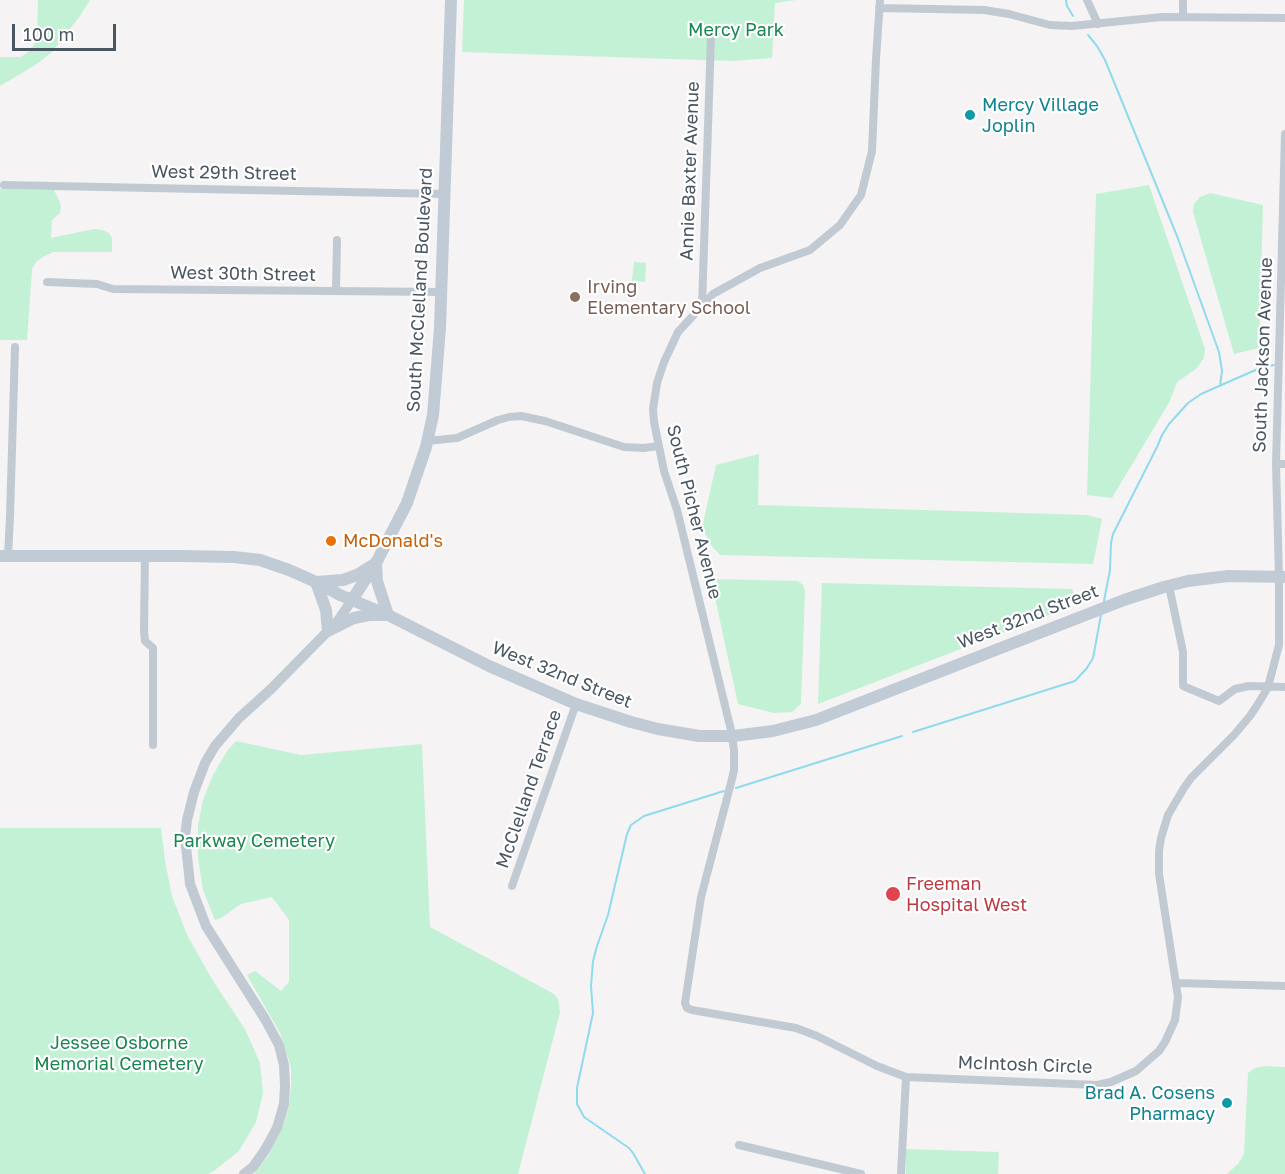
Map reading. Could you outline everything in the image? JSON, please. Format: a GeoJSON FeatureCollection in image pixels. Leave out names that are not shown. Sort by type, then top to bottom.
{"type":"FeatureCollection","features":[{"type":"Feature","properties":{"kind":"main road","name":"South McClelland Boulevard"},"geometry":{"type":"LineString","coordinates":[[352,600],[376,562],[407,503],[433,415],[441,292],[451,0]]}},
{"type":"Feature","properties":{"kind":"main road","name":"West 32nd Street"},"geometry":{"type":"LineString","coordinates":[[4,555],[234,557],[260,560],[316,582],[489,666],[576,704],[631,722],[699,736],[733,736],[773,731],[816,720],[1124,600],[1169,586],[1228,576],[1282,577]]}},
{"type":"Feature","properties":{"kind":"main road"},"geometry":{"type":"LineString","coordinates":[[376,562],[377,581],[388,615],[354,618],[328,632],[326,610],[316,582],[343,580],[357,575],[376,562]]}},
{"type":"Feature","properties":{"kind":"street"},"geometry":{"type":"LineString","coordinates":[[1087,0],[1098,24]]}},
{"type":"Feature","properties":{"kind":"street"},"geometry":{"type":"LineString","coordinates":[[1183,0],[1183,17]]}},
{"type":"Feature","properties":{"kind":"street"},"geometry":{"type":"LineString","coordinates":[[880,4],[984,10],[1050,25],[1072,26],[1162,17],[1285,18]]}},
{"type":"Feature","properties":{"kind":"street","name":"South Picher Avenue"},"geometry":{"type":"LineString","coordinates":[[733,736],[677,510],[664,471],[653,409],[659,375],[678,332],[714,294],[760,268],[810,250],[840,225],[861,195],[872,151],[880,4]]}},
{"type":"Feature","properties":{"kind":"street","name":"Annie Baxter Avenue"},"geometry":{"type":"LineString","coordinates":[[702,306],[711,37]]}},
{"type":"Feature","properties":{"kind":"street","name":"South Jackson Avenue"},"geometry":{"type":"LineString","coordinates":[[1282,577],[1280,464],[1285,134]]}},
{"type":"Feature","properties":{"kind":"street","name":"West 29th Street"},"geometry":{"type":"LineString","coordinates":[[4,185],[444,194]]}},
{"type":"Feature","properties":{"kind":"street"},"geometry":{"type":"LineString","coordinates":[[336,291],[337,240]]}},
{"type":"Feature","properties":{"kind":"street","name":"West 30th Street"},"geometry":{"type":"LineString","coordinates":[[47,282],[98,284],[113,288],[441,292]]}},
{"type":"Feature","properties":{"kind":"street"},"geometry":{"type":"LineString","coordinates":[[4,555],[11,507],[15,347]]}},
{"type":"Feature","properties":{"kind":"street"},"geometry":{"type":"LineString","coordinates":[[427,441],[457,438],[498,420],[521,416],[545,420],[624,447],[659,446]]}},
{"type":"Feature","properties":{"kind":"street"},"geometry":{"type":"LineString","coordinates":[[145,556],[144,631],[145,641],[153,648],[153,745]]}},
{"type":"Feature","properties":{"kind":"street","name":"McIntosh Circle"},"geometry":{"type":"LineString","coordinates":[[733,736],[734,770],[701,897],[685,1003],[687,1008],[692,1011],[796,1028],[906,1077],[1085,1085],[1111,1082],[1136,1071],[1159,1051],[1175,1020],[1178,996],[1159,874],[1161,838],[1168,815],[1191,778],[1234,735],[1250,716],[1268,687],[1279,645],[1282,577]]}},
{"type":"Feature","properties":{"kind":"street"},"geometry":{"type":"LineString","coordinates":[[1169,586],[1183,652],[1183,686],[1219,701],[1235,689],[1250,686],[1285,687]]}},
{"type":"Feature","properties":{"kind":"street"},"geometry":{"type":"LineString","coordinates":[[244,1174],[253,1167],[277,1128],[284,1104],[284,1065],[279,1045],[266,1019],[206,926],[190,884],[185,837],[187,820],[194,792],[205,763],[215,746],[239,718],[328,632],[352,600]]}},
{"type":"Feature","properties":{"kind":"street","name":"McClelland Terrace"},"geometry":{"type":"LineString","coordinates":[[512,886],[576,704]]}},
{"type":"Feature","properties":{"kind":"street"},"geometry":{"type":"LineString","coordinates":[[1176,983],[1285,986]]}},
{"type":"Feature","properties":{"kind":"street"},"geometry":{"type":"LineString","coordinates":[[901,1174],[906,1077]]}},
{"type":"Feature","properties":{"kind":"street"},"geometry":{"type":"LineString","coordinates":[[739,1145],[861,1174]]}},
{"type":"Feature","properties":{"kind":"green space"},"geometry":{"type":"Polygon","coordinates":[[[38,0],[90,0],[52,52],[37,64],[0,86],[0,57],[21,57],[34,45],[37,36],[38,0]]]}},
{"type":"Feature","properties":{"kind":"green space","name":"Mercy Park"},"geometry":{"type":"Polygon","coordinates":[[[464,0],[796,0],[775,3],[772,58],[732,61],[462,52],[464,0]]]}},
{"type":"Feature","properties":{"kind":"green space"},"geometry":{"type":"Polygon","coordinates":[[[1149,185],[1205,349],[1204,358],[1196,369],[1177,382],[1170,401],[1112,498],[1087,495],[1096,194],[1149,185]]]}},
{"type":"Feature","properties":{"kind":"green space"},"geometry":{"type":"Polygon","coordinates":[[[0,189],[54,190],[61,208],[60,213],[52,220],[51,238],[94,229],[109,233],[112,238],[112,252],[53,252],[36,262],[32,269],[27,340],[0,340],[0,189]]]}},
{"type":"Feature","properties":{"kind":"green space"},"geometry":{"type":"Polygon","coordinates":[[[1210,193],[1263,205],[1259,348],[1234,354],[1193,212],[1194,204],[1200,197],[1210,193]]]}},
{"type":"Feature","properties":{"kind":"green space"},"geometry":{"type":"Polygon","coordinates":[[[634,262],[646,263],[645,282],[632,281],[634,262]]]}},
{"type":"Feature","properties":{"kind":"green space"},"geometry":{"type":"Polygon","coordinates":[[[759,454],[758,505],[1087,515],[1102,519],[1093,564],[720,555],[711,545],[702,528],[716,465],[759,454]]]}},
{"type":"Feature","properties":{"kind":"green space"},"geometry":{"type":"Polygon","coordinates":[[[711,579],[798,581],[803,585],[805,591],[801,704],[792,712],[774,713],[738,704],[711,579]]]}},
{"type":"Feature","properties":{"kind":"green space"},"geometry":{"type":"Polygon","coordinates":[[[822,583],[1072,589],[1074,594],[1054,613],[818,704],[822,583]]]}},
{"type":"Feature","properties":{"kind":"green space","name":"Parkway Cemetery"},"geometry":{"type":"Polygon","coordinates":[[[236,741],[301,755],[422,744],[430,927],[554,994],[558,999],[560,1012],[518,1174],[254,1174],[268,1156],[282,1129],[289,1106],[291,1067],[280,1033],[247,975],[255,971],[281,991],[289,982],[289,920],[272,897],[241,904],[215,920],[203,890],[198,858],[198,825],[203,800],[213,775],[227,751],[236,741]]]}},
{"type":"Feature","properties":{"kind":"green space","name":"Jessee Osborne Memorial Cemetery"},"geometry":{"type":"Polygon","coordinates":[[[0,828],[161,828],[172,896],[187,935],[213,981],[245,1029],[260,1063],[263,1093],[256,1122],[239,1151],[215,1170],[208,1174],[0,1174],[0,828]]]}},
{"type":"Feature","properties":{"kind":"green space"},"geometry":{"type":"Polygon","coordinates":[[[1285,1067],[1285,1174],[1227,1174],[1238,1164],[1244,1154],[1248,1073],[1255,1068],[1285,1067]]]}},
{"type":"Feature","properties":{"kind":"green space"},"geometry":{"type":"Polygon","coordinates":[[[906,1149],[999,1152],[998,1174],[906,1174],[906,1149]]]}},
{"type":"Feature","properties":{"kind":"waterway"},"geometry":{"type":"LineString","coordinates":[[1066,0],[1073,16]]}},
{"type":"Feature","properties":{"kind":"waterway"},"geometry":{"type":"LineString","coordinates":[[1088,35],[1105,60],[1177,236],[1219,352],[1222,371],[1220,386]]}},
{"type":"Feature","properties":{"kind":"waterway"},"geometry":{"type":"LineString","coordinates":[[1104,601],[1110,570],[1113,534],[1169,424],[1188,403],[1201,394],[1260,368],[1274,365]]}},
{"type":"Feature","properties":{"kind":"waterway"},"geometry":{"type":"LineString","coordinates":[[913,732],[1075,681],[1093,658],[1101,615]]}},
{"type":"Feature","properties":{"kind":"waterway"},"geometry":{"type":"LineString","coordinates":[[736,788],[902,736]]}},
{"type":"Feature","properties":{"kind":"waterway"},"geometry":{"type":"LineString","coordinates":[[645,1174],[629,1148],[584,1117],[577,1104],[577,1088],[593,1013],[591,986],[593,961],[608,915],[631,825],[644,816],[724,791]]}},
{"type":"Feature","properties":{"kind":"place","name":"Mercy Village Joplin"},"geometry":{"type":"Point","coordinates":[970,115]}},
{"type":"Feature","properties":{"kind":"place","name":"Irving Elementary School"},"geometry":{"type":"Point","coordinates":[575,297]}},
{"type":"Feature","properties":{"kind":"place","name":"McDonald's"},"geometry":{"type":"Point","coordinates":[331,541]}},
{"type":"Feature","properties":{"kind":"place","name":"Freeman Hospital West"},"geometry":{"type":"Point","coordinates":[893,894]}},
{"type":"Feature","properties":{"kind":"place","name":"Brad A. Cosens Pharmacy"},"geometry":{"type":"Point","coordinates":[1227,1103]}}]}
